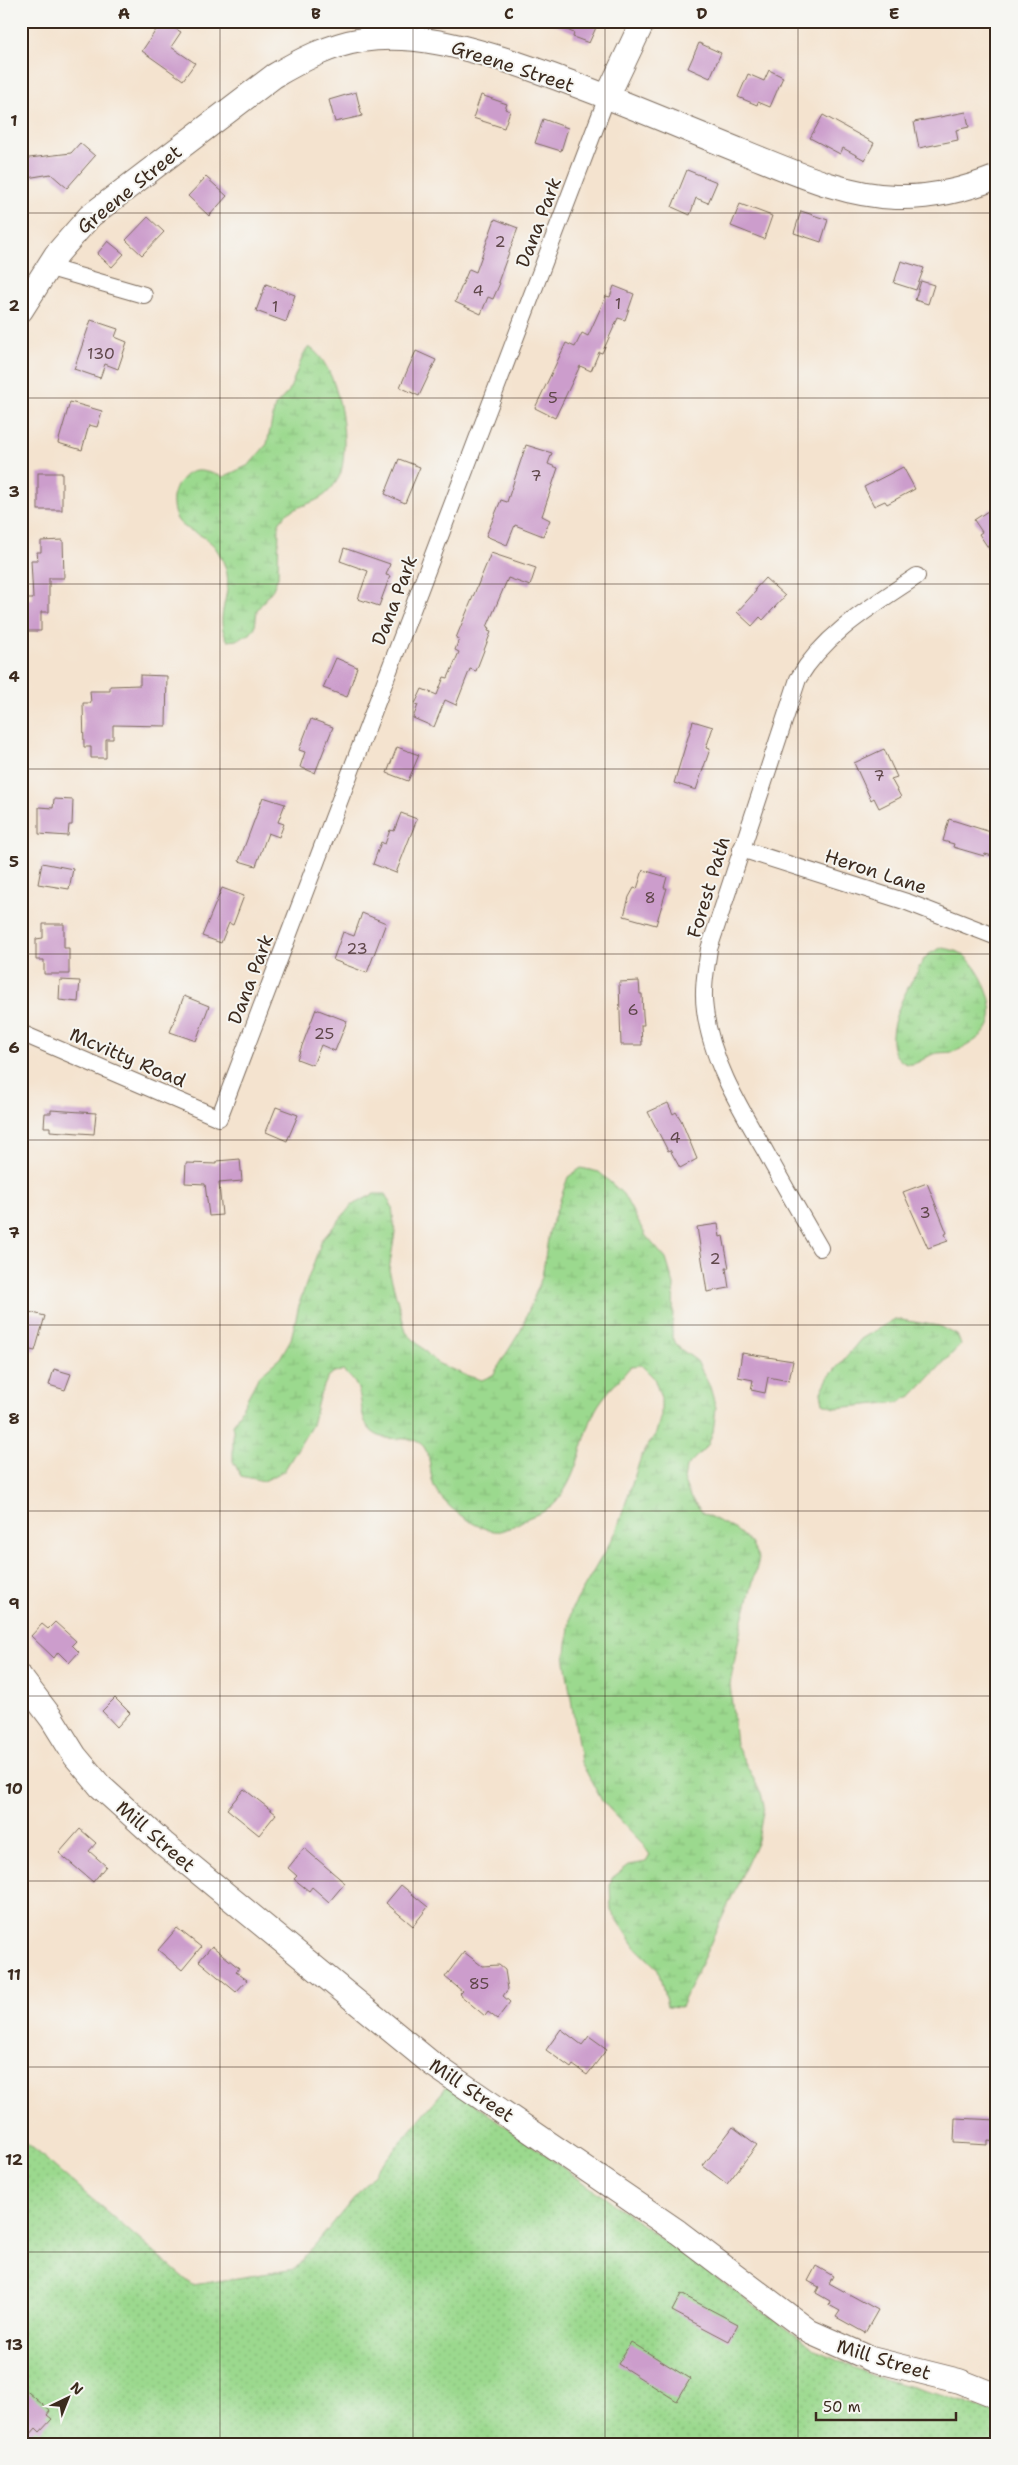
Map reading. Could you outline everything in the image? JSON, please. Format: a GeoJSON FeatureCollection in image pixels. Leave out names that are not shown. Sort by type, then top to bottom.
{"type":"FeatureCollection","features":[{"type":"Feature","properties":{"kind":"street"},"geometry":{"type":"LineString","coordinates":[[607,97],[644,21]]}},
{"type":"Feature","properties":{"kind":"street","name":"Greene Street"},"geometry":{"type":"LineString","coordinates":[[21,310],[48,267],[90,216],[274,76],[301,60],[332,48],[361,40],[387,38],[451,45],[518,64],[607,97],[821,182],[864,192],[895,197],[923,196],[976,186],[997,177]]}},
{"type":"Feature","properties":{"kind":"street","name":"Dana Park"},"geometry":{"type":"LineString","coordinates":[[219,1118],[607,97]]}},
{"type":"Feature","properties":{"kind":"street"},"geometry":{"type":"LineString","coordinates":[[48,267],[144,295]]}},
{"type":"Feature","properties":{"kind":"street","name":"Forest Path"},"geometry":{"type":"LineString","coordinates":[[820,1248],[742,1110],[720,1064],[709,1034],[704,1008],[709,949],[791,697],[806,666],[816,653],[854,619],[917,576]]}},
{"type":"Feature","properties":{"kind":"street","name":"Heron Lane"},"geometry":{"type":"LineString","coordinates":[[741,849],[907,902],[997,937]]}},
{"type":"Feature","properties":{"kind":"street","name":"Mcvitty Road"},"geometry":{"type":"LineString","coordinates":[[21,1033],[219,1118]]}},
{"type":"Feature","properties":{"kind":"street","name":"Mill Street"},"geometry":{"type":"LineString","coordinates":[[21,1678],[52,1719],[75,1756],[100,1786],[162,1843],[431,2063],[678,2232],[810,2332],[871,2359],[959,2381],[997,2396]]}},
{"type":"Feature","properties":{"kind":"green space"},"geometry":{"type":"Polygon","coordinates":[[[309,347],[319,356],[328,369],[340,404],[344,441],[341,472],[334,485],[323,496],[289,512],[279,523],[278,577],[273,589],[257,610],[255,627],[250,634],[228,641],[222,625],[228,583],[225,566],[219,553],[211,543],[182,525],[178,520],[173,505],[174,495],[181,480],[190,472],[200,471],[223,477],[249,465],[267,444],[275,406],[289,391],[304,353],[309,347]]]}},
{"type":"Feature","properties":{"kind":"green space"},"geometry":{"type":"Polygon","coordinates":[[[941,948],[963,955],[978,972],[990,1001],[990,1021],[987,1029],[976,1040],[966,1046],[952,1052],[933,1054],[916,1063],[908,1064],[896,1056],[892,1045],[895,1020],[905,994],[923,961],[928,955],[941,948]]]}},
{"type":"Feature","properties":{"kind":"green space"},"geometry":{"type":"Polygon","coordinates":[[[581,1168],[599,1172],[623,1194],[646,1236],[666,1259],[674,1285],[672,1337],[679,1348],[697,1361],[710,1387],[716,1408],[713,1432],[708,1445],[686,1467],[684,1481],[690,1497],[703,1513],[736,1530],[751,1543],[759,1559],[742,1623],[730,1684],[736,1745],[761,1793],[764,1806],[758,1840],[681,2007],[667,2006],[658,1969],[637,1949],[611,1910],[610,1886],[612,1878],[629,1865],[646,1862],[650,1855],[642,1843],[602,1801],[581,1762],[565,1661],[571,1610],[616,1532],[641,1457],[656,1433],[661,1415],[661,1398],[654,1378],[641,1365],[631,1366],[598,1405],[590,1422],[575,1469],[557,1501],[547,1509],[501,1531],[493,1531],[474,1524],[447,1504],[436,1490],[432,1480],[429,1457],[424,1447],[419,1443],[408,1439],[383,1437],[371,1430],[364,1419],[359,1391],[352,1379],[343,1371],[334,1372],[328,1377],[319,1397],[312,1425],[284,1471],[264,1481],[241,1476],[233,1461],[233,1425],[259,1376],[280,1358],[291,1339],[300,1301],[322,1240],[352,1205],[374,1194],[385,1194],[392,1206],[395,1233],[389,1270],[406,1332],[437,1363],[482,1380],[493,1375],[521,1330],[542,1277],[549,1232],[568,1177],[581,1168]]]}},
{"type":"Feature","properties":{"kind":"green space"},"geometry":{"type":"Polygon","coordinates":[[[895,1319],[939,1326],[957,1335],[961,1344],[913,1395],[899,1402],[835,1408],[823,1403],[821,1392],[828,1378],[861,1339],[895,1319]]]}},
{"type":"Feature","properties":{"kind":"green space"},"geometry":{"type":"Polygon","coordinates":[[[448,2085],[818,2351],[873,2376],[958,2400],[997,2414],[997,2444],[21,2444],[21,2138],[192,2285],[295,2269],[448,2085]]]}},
{"type":"Feature","properties":{"kind":"building"},"geometry":{"type":"Polygon","coordinates":[[[162,21],[181,32],[171,47],[195,63],[183,80],[142,51],[162,21]]]}},
{"type":"Feature","properties":{"kind":"building"},"geometry":{"type":"Polygon","coordinates":[[[546,21],[599,21],[589,43],[573,37],[574,33],[546,21]]]}},
{"type":"Feature","properties":{"kind":"building"},"geometry":{"type":"Polygon","coordinates":[[[699,43],[721,53],[710,78],[688,68],[699,43]]]}},
{"type":"Feature","properties":{"kind":"building"},"geometry":{"type":"Polygon","coordinates":[[[769,70],[783,77],[770,107],[758,102],[757,105],[738,97],[748,74],[764,81],[769,70]]]}},
{"type":"Feature","properties":{"kind":"building"},"geometry":{"type":"Polygon","coordinates":[[[356,92],[362,116],[335,122],[329,100],[356,92]]]}},
{"type":"Feature","properties":{"kind":"building"},"geometry":{"type":"Polygon","coordinates":[[[481,95],[507,104],[505,109],[510,111],[504,128],[473,118],[481,95]]]}},
{"type":"Feature","properties":{"kind":"building"},"geometry":{"type":"Polygon","coordinates":[[[966,112],[969,127],[956,130],[958,140],[919,148],[914,122],[966,112]]]}},
{"type":"Feature","properties":{"kind":"building"},"geometry":{"type":"Polygon","coordinates":[[[823,115],[874,143],[865,160],[843,148],[840,154],[810,138],[823,115]]]}},
{"type":"Feature","properties":{"kind":"building"},"geometry":{"type":"Polygon","coordinates":[[[543,119],[568,128],[561,151],[535,143],[543,119]]]}},
{"type":"Feature","properties":{"kind":"building"},"geometry":{"type":"Polygon","coordinates":[[[80,143],[95,156],[67,188],[51,174],[21,179],[21,159],[71,153],[80,143]]]}},
{"type":"Feature","properties":{"kind":"building"},"geometry":{"type":"Polygon","coordinates":[[[687,170],[717,182],[708,203],[696,198],[690,215],[672,207],[687,170]]]}},
{"type":"Feature","properties":{"kind":"building"},"geometry":{"type":"Polygon","coordinates":[[[206,177],[227,196],[209,216],[188,196],[206,177]]]}},
{"type":"Feature","properties":{"kind":"building"},"geometry":{"type":"Polygon","coordinates":[[[740,204],[772,216],[764,239],[731,226],[740,204]]]}},
{"type":"Feature","properties":{"kind":"building"},"geometry":{"type":"Polygon","coordinates":[[[801,211],[828,220],[821,242],[794,233],[801,211]]]}},
{"type":"Feature","properties":{"kind":"building"},"geometry":{"type":"Polygon","coordinates":[[[148,217],[164,232],[142,255],[126,240],[148,217]]]}},
{"type":"Feature","properties":{"kind":"building"},"geometry":{"type":"Polygon","coordinates":[[[495,219],[518,228],[498,282],[500,283],[493,299],[488,297],[481,314],[455,302],[469,269],[476,272],[495,219]]]}},
{"type":"Feature","properties":{"kind":"building"},"geometry":{"type":"Polygon","coordinates":[[[108,241],[124,254],[112,267],[97,254],[108,241]]]}},
{"type":"Feature","properties":{"kind":"building"},"geometry":{"type":"Polygon","coordinates":[[[901,261],[924,268],[916,290],[894,283],[901,261]]]}},
{"type":"Feature","properties":{"kind":"building"},"geometry":{"type":"Polygon","coordinates":[[[921,281],[934,285],[928,304],[915,300],[921,281]]]}},
{"type":"Feature","properties":{"kind":"building"},"geometry":{"type":"Polygon","coordinates":[[[266,284],[295,295],[286,322],[256,311],[266,284]]]}},
{"type":"Feature","properties":{"kind":"building"},"geometry":{"type":"Polygon","coordinates":[[[614,286],[634,294],[625,320],[618,318],[602,353],[599,352],[591,371],[580,366],[555,418],[535,408],[566,343],[575,347],[582,333],[588,336],[606,296],[610,297],[614,286]]]}},
{"type":"Feature","properties":{"kind":"building"},"geometry":{"type":"Polygon","coordinates":[[[91,320],[118,329],[115,337],[127,342],[118,369],[105,364],[100,378],[74,369],[91,320]]]}},
{"type":"Feature","properties":{"kind":"building"},"geometry":{"type":"Polygon","coordinates":[[[416,351],[436,360],[419,396],[400,387],[416,351]]]}},
{"type":"Feature","properties":{"kind":"building"},"geometry":{"type":"Polygon","coordinates":[[[70,402],[102,411],[97,427],[89,425],[82,450],[58,443],[70,402]]]}},
{"type":"Feature","properties":{"kind":"building"},"geometry":{"type":"Polygon","coordinates":[[[526,445],[552,453],[548,464],[558,468],[542,516],[550,520],[543,536],[515,525],[507,545],[486,536],[501,500],[507,502],[526,445]]]}},
{"type":"Feature","properties":{"kind":"building"},"geometry":{"type":"Polygon","coordinates":[[[399,459],[420,467],[405,503],[385,494],[399,459]]]}},
{"type":"Feature","properties":{"kind":"building"},"geometry":{"type":"Polygon","coordinates":[[[903,467],[915,489],[887,504],[885,501],[874,506],[864,487],[903,467]]]}},
{"type":"Feature","properties":{"kind":"building"},"geometry":{"type":"Polygon","coordinates":[[[38,473],[62,473],[62,510],[38,510],[38,473]]]}},
{"type":"Feature","properties":{"kind":"building"},"geometry":{"type":"Polygon","coordinates":[[[991,509],[997,517],[997,561],[979,534],[982,532],[974,520],[991,509]]]}},
{"type":"Feature","properties":{"kind":"building"},"geometry":{"type":"Polygon","coordinates":[[[63,540],[64,578],[49,578],[49,612],[41,612],[41,631],[21,631],[21,599],[33,599],[31,560],[38,560],[37,552],[41,552],[41,541],[63,540]]]}},
{"type":"Feature","properties":{"kind":"building"},"geometry":{"type":"Polygon","coordinates":[[[344,548],[390,564],[386,575],[390,576],[379,606],[358,599],[368,571],[340,561],[344,548]]]}},
{"type":"Feature","properties":{"kind":"building"},"geometry":{"type":"Polygon","coordinates":[[[491,553],[536,568],[530,586],[508,578],[487,627],[489,628],[488,631],[491,632],[476,671],[470,669],[456,705],[445,700],[434,727],[413,718],[418,705],[415,704],[422,689],[437,695],[444,677],[448,678],[459,652],[455,650],[459,639],[456,638],[491,553]]]}},
{"type":"Feature","properties":{"kind":"building"},"geometry":{"type":"Polygon","coordinates":[[[765,578],[785,596],[763,620],[760,617],[752,626],[737,612],[765,578]]]}},
{"type":"Feature","properties":{"kind":"building"},"geometry":{"type":"Polygon","coordinates":[[[336,658],[357,667],[347,697],[323,688],[336,658]]]}},
{"type":"Feature","properties":{"kind":"building"},"geometry":{"type":"Polygon","coordinates":[[[140,675],[167,676],[166,726],[113,725],[113,739],[106,739],[106,758],[91,758],[91,747],[84,747],[83,703],[91,703],[90,691],[110,691],[110,686],[140,685],[140,675]]]}},
{"type":"Feature","properties":{"kind":"building"},"geometry":{"type":"Polygon","coordinates":[[[311,719],[333,727],[315,773],[300,767],[305,752],[299,750],[311,719]]]}},
{"type":"Feature","properties":{"kind":"building"},"geometry":{"type":"Polygon","coordinates":[[[693,721],[713,727],[706,748],[710,749],[696,790],[674,783],[693,721]]]}},
{"type":"Feature","properties":{"kind":"building"},"geometry":{"type":"Polygon","coordinates":[[[397,747],[419,755],[408,781],[387,773],[397,747]]]}},
{"type":"Feature","properties":{"kind":"building"},"geometry":{"type":"Polygon","coordinates":[[[884,749],[897,777],[891,779],[901,797],[879,808],[874,798],[871,800],[854,763],[884,749]]]}},
{"type":"Feature","properties":{"kind":"building"},"geometry":{"type":"Polygon","coordinates":[[[263,797],[285,804],[278,822],[284,824],[279,837],[268,833],[256,866],[239,861],[263,797]]]}},
{"type":"Feature","properties":{"kind":"building"},"geometry":{"type":"Polygon","coordinates":[[[54,799],[73,800],[72,825],[69,825],[68,836],[39,834],[39,807],[53,808],[54,799]]]}},
{"type":"Feature","properties":{"kind":"building"},"geometry":{"type":"Polygon","coordinates":[[[401,813],[417,819],[396,873],[373,864],[381,842],[385,844],[390,830],[394,831],[401,813]]]}},
{"type":"Feature","properties":{"kind":"building"},"geometry":{"type":"Polygon","coordinates":[[[949,819],[997,834],[997,857],[985,854],[984,856],[953,847],[954,844],[943,841],[949,819]]]}},
{"type":"Feature","properties":{"kind":"building"},"geometry":{"type":"Polygon","coordinates":[[[42,863],[73,869],[69,889],[38,884],[42,863]]]}},
{"type":"Feature","properties":{"kind":"building"},"geometry":{"type":"Polygon","coordinates":[[[643,870],[667,877],[664,888],[667,888],[656,925],[624,916],[629,897],[634,888],[637,889],[643,870]]]}},
{"type":"Feature","properties":{"kind":"building"},"geometry":{"type":"Polygon","coordinates":[[[222,888],[244,896],[233,925],[229,923],[221,943],[202,936],[222,888]]]}},
{"type":"Feature","properties":{"kind":"building"},"geometry":{"type":"Polygon","coordinates":[[[362,913],[386,923],[367,973],[333,960],[343,932],[354,936],[362,913]]]}},
{"type":"Feature","properties":{"kind":"building"},"geometry":{"type":"Polygon","coordinates":[[[43,924],[64,924],[64,948],[69,948],[69,974],[44,974],[44,960],[36,960],[36,939],[43,938],[43,924]]]}},
{"type":"Feature","properties":{"kind":"building"},"geometry":{"type":"Polygon","coordinates":[[[60,980],[80,981],[78,1002],[59,1000],[60,980]]]}},
{"type":"Feature","properties":{"kind":"building"},"geometry":{"type":"Polygon","coordinates":[[[639,981],[640,994],[642,994],[644,1025],[641,1025],[642,1045],[621,1045],[619,982],[639,981]]]}},
{"type":"Feature","properties":{"kind":"building"},"geometry":{"type":"Polygon","coordinates":[[[184,996],[209,1006],[196,1041],[170,1032],[184,996]]]}},
{"type":"Feature","properties":{"kind":"building"},"geometry":{"type":"Polygon","coordinates":[[[316,1009],[347,1021],[335,1051],[321,1045],[313,1065],[297,1059],[316,1009]]]}},
{"type":"Feature","properties":{"kind":"building"},"geometry":{"type":"Polygon","coordinates":[[[668,1103],[673,1114],[676,1112],[681,1120],[697,1159],[680,1168],[670,1150],[668,1151],[648,1112],[668,1103]]]}},
{"type":"Feature","properties":{"kind":"building"},"geometry":{"type":"Polygon","coordinates":[[[276,1107],[298,1115],[287,1141],[266,1132],[276,1107]]]}},
{"type":"Feature","properties":{"kind":"building"},"geometry":{"type":"Polygon","coordinates":[[[51,1110],[96,1113],[94,1134],[50,1131],[50,1127],[44,1127],[45,1113],[51,1113],[51,1110]]]}},
{"type":"Feature","properties":{"kind":"building"},"geometry":{"type":"Polygon","coordinates":[[[240,1159],[242,1181],[219,1183],[222,1215],[209,1216],[205,1184],[185,1183],[186,1163],[217,1164],[217,1161],[240,1159]]]}},
{"type":"Feature","properties":{"kind":"building"},"geometry":{"type":"Polygon","coordinates":[[[927,1183],[947,1233],[945,1234],[948,1241],[928,1248],[903,1192],[927,1183]]]}},
{"type":"Feature","properties":{"kind":"building"},"geometry":{"type":"Polygon","coordinates":[[[718,1224],[720,1237],[723,1236],[729,1268],[726,1268],[729,1288],[707,1292],[697,1227],[718,1224]]]}},
{"type":"Feature","properties":{"kind":"building"},"geometry":{"type":"Polygon","coordinates":[[[21,1310],[45,1316],[35,1351],[21,1348],[21,1310]]]}},
{"type":"Feature","properties":{"kind":"building"},"geometry":{"type":"Polygon","coordinates":[[[742,1353],[793,1361],[789,1381],[768,1377],[765,1393],[751,1390],[753,1380],[738,1377],[742,1353]]]}},
{"type":"Feature","properties":{"kind":"building"},"geometry":{"type":"Polygon","coordinates":[[[54,1369],[71,1374],[65,1390],[49,1385],[54,1369]]]}},
{"type":"Feature","properties":{"kind":"building"},"geometry":{"type":"Polygon","coordinates":[[[55,1622],[76,1641],[72,1645],[79,1652],[69,1663],[58,1652],[54,1658],[31,1636],[42,1624],[48,1629],[55,1622]]]}},
{"type":"Feature","properties":{"kind":"building"},"geometry":{"type":"Polygon","coordinates":[[[115,1698],[130,1713],[117,1727],[102,1711],[115,1698]]]}},
{"type":"Feature","properties":{"kind":"building"},"geometry":{"type":"Polygon","coordinates":[[[244,1789],[276,1814],[259,1835],[227,1809],[244,1789]]]}},
{"type":"Feature","properties":{"kind":"building"},"geometry":{"type":"Polygon","coordinates":[[[80,1829],[96,1843],[89,1851],[106,1866],[93,1882],[59,1853],[80,1829]]]}},
{"type":"Feature","properties":{"kind":"building"},"geometry":{"type":"Polygon","coordinates":[[[304,1848],[345,1883],[329,1902],[312,1887],[309,1891],[294,1879],[297,1876],[288,1868],[304,1848]]]}},
{"type":"Feature","properties":{"kind":"building"},"geometry":{"type":"Polygon","coordinates":[[[401,1885],[428,1907],[413,1926],[386,1903],[401,1885]]]}},
{"type":"Feature","properties":{"kind":"building"},"geometry":{"type":"Polygon","coordinates":[[[177,1928],[201,1947],[182,1970],[158,1950],[177,1928]]]}},
{"type":"Feature","properties":{"kind":"building"},"geometry":{"type":"Polygon","coordinates":[[[212,1946],[239,1968],[236,1972],[247,1980],[236,1992],[199,1961],[212,1946]]]}},
{"type":"Feature","properties":{"kind":"building"},"geometry":{"type":"Polygon","coordinates":[[[464,1952],[482,1966],[499,1965],[505,1970],[508,1989],[503,1996],[510,2002],[497,2019],[488,2012],[485,2016],[459,1994],[462,1991],[445,1977],[464,1952]]]}},
{"type":"Feature","properties":{"kind":"building"},"geometry":{"type":"Polygon","coordinates":[[[561,2029],[582,2045],[589,2036],[607,2049],[587,2075],[573,2065],[571,2068],[546,2050],[561,2029]]]}},
{"type":"Feature","properties":{"kind":"building"},"geometry":{"type":"Polygon","coordinates":[[[955,2118],[997,2120],[997,2141],[988,2140],[988,2145],[954,2143],[955,2118]]]}},
{"type":"Feature","properties":{"kind":"building"},"geometry":{"type":"Polygon","coordinates":[[[733,2127],[757,2145],[727,2184],[703,2166],[733,2127]]]}},
{"type":"Feature","properties":{"kind":"building"},"geometry":{"type":"Polygon","coordinates":[[[816,2266],[833,2276],[829,2283],[878,2310],[865,2333],[836,2317],[840,2311],[829,2305],[830,2301],[816,2293],[819,2287],[808,2281],[816,2266]]]}},
{"type":"Feature","properties":{"kind":"building"},"geometry":{"type":"Polygon","coordinates":[[[681,2294],[738,2324],[729,2341],[672,2311],[681,2294]]]}},
{"type":"Feature","properties":{"kind":"building"},"geometry":{"type":"Polygon","coordinates":[[[631,2342],[690,2379],[677,2401],[618,2364],[631,2342]]]}},
{"type":"Feature","properties":{"kind":"building"},"geometry":{"type":"Polygon","coordinates":[[[21,2386],[50,2411],[47,2415],[52,2419],[40,2432],[36,2428],[22,2444],[21,2386]]]}}]}
